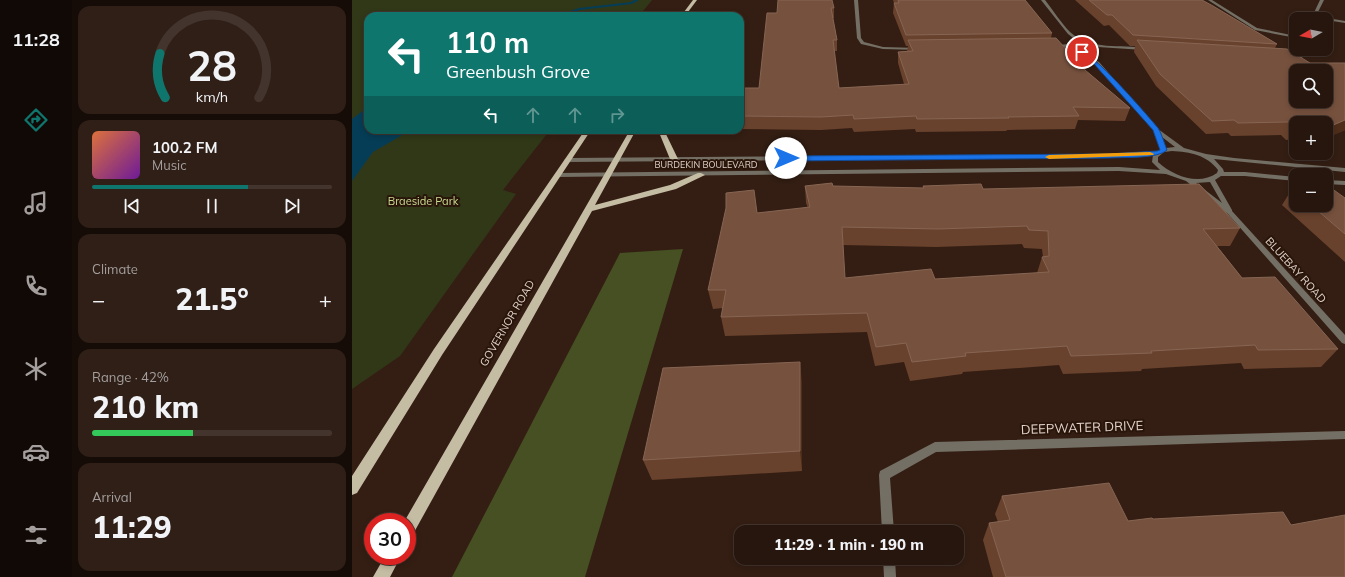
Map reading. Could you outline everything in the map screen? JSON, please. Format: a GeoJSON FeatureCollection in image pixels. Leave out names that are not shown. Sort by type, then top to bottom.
{"type":"FeatureCollection","features":[{"type":"Feature","properties":{"kind":"main road"},"geometry":{"type":"LineString","coordinates":[[686,12],[695,0]]}},
{"type":"Feature","properties":{"kind":"main road"},"geometry":{"type":"LineString","coordinates":[[352,488],[438,352],[585,134]]}},
{"type":"Feature","properties":{"kind":"main road","name":"GOVERNOR ROAD"},"geometry":{"type":"LineString","coordinates":[[416,515],[631,134]]}},
{"type":"Feature","properties":{"kind":"main road"},"geometry":{"type":"LineString","coordinates":[[663,134],[674,159]]}},
{"type":"Feature","properties":{"kind":"main road"},"geometry":{"type":"LineString","coordinates":[[589,209],[673,187],[700,175]]}},
{"type":"Feature","properties":{"kind":"main road"},"geometry":{"type":"LineString","coordinates":[[381,577],[388,565]]}},
{"type":"Feature","properties":{"kind":"street"},"geometry":{"type":"LineString","coordinates":[[856,0],[859,38],[862,43],[871,47],[887,49],[926,48]]}},
{"type":"Feature","properties":{"kind":"street"},"geometry":{"type":"LineString","coordinates":[[1043,0],[1069,32],[1082,42],[1095,49]]}},
{"type":"Feature","properties":{"kind":"street"},"geometry":{"type":"LineString","coordinates":[[1210,0],[1256,29],[1289,36]]}},
{"type":"Feature","properties":{"kind":"street"},"geometry":{"type":"LineString","coordinates":[[1316,12],[1322,0]]}},
{"type":"Feature","properties":{"kind":"street"},"geometry":{"type":"LineString","coordinates":[[1333,20],[1345,22]]}},
{"type":"Feature","properties":{"kind":"street"},"geometry":{"type":"LineString","coordinates":[[1069,32],[1071,46]]}},
{"type":"Feature","properties":{"kind":"street"},"geometry":{"type":"LineString","coordinates":[[1071,46],[1082,42]]}},
{"type":"Feature","properties":{"kind":"street"},"geometry":{"type":"LineString","coordinates":[[1071,46],[1082,52],[1097,64],[1156,130],[1182,150],[1234,160],[1345,170]]}},
{"type":"Feature","properties":{"kind":"street"},"geometry":{"type":"LineString","coordinates":[[1082,52],[1095,49],[1116,48],[1147,49]]}},
{"type":"Feature","properties":{"kind":"street"},"geometry":{"type":"LineString","coordinates":[[1095,49],[1097,64]]}},
{"type":"Feature","properties":{"kind":"street"},"geometry":{"type":"LineString","coordinates":[[1287,57],[1300,56]]}},
{"type":"Feature","properties":{"kind":"street"},"geometry":{"type":"LineString","coordinates":[[1156,130],[1161,152],[1155,157],[1155,162],[1167,172],[1188,180],[1212,180],[1220,174],[1245,174],[1289,178]]}},
{"type":"Feature","properties":{"kind":"street","name":"BURDEKIN BOULEVARD"},"geometry":{"type":"LineString","coordinates":[[567,160],[1109,156],[1182,150]]}},
{"type":"Feature","properties":{"kind":"street"},"geometry":{"type":"LineString","coordinates":[[1202,155],[1218,164],[1221,170],[1220,174]]}},
{"type":"Feature","properties":{"kind":"street","name":"BURDEKIN BOULEVARD"},"geometry":{"type":"LineString","coordinates":[[558,175],[700,175],[1119,169],[1167,172]]}},
{"type":"Feature","properties":{"kind":"street","name":"BLUEBAY ROAD"},"geometry":{"type":"LineString","coordinates":[[1188,180],[1230,213],[1345,341]]}},
{"type":"Feature","properties":{"kind":"street","name":"BLUEBAY ROAD"},"geometry":{"type":"LineString","coordinates":[[1212,180],[1230,213]]}},
{"type":"Feature","properties":{"kind":"street"},"geometry":{"type":"LineString","coordinates":[[1333,182],[1345,183]]}},
{"type":"Feature","properties":{"kind":"street","name":"DEEPWATER DRIVE"},"geometry":{"type":"LineString","coordinates":[[888,525],[884,475],[935,447],[1345,435]]}},
{"type":"Feature","properties":{"kind":"street"},"geometry":{"type":"LineString","coordinates":[[889,565],[890,577]]}},
{"type":"Feature","properties":{"kind":"green space","name":"Braeside Park"},"geometry":{"type":"Polygon","coordinates":[[[352,0],[652,0],[642,12],[364,12],[364,134],[547,134],[503,190],[516,194],[400,356],[352,389],[352,0]]]}},
{"type":"Feature","properties":{"kind":"green space"},"geometry":{"type":"Polygon","coordinates":[[[683,249],[585,577],[452,577],[620,253],[683,249]]]}},
{"type":"Feature","properties":{"kind":"water"},"geometry":{"type":"Polygon","coordinates":[[[364,110],[364,134],[404,134],[373,152],[352,181],[352,119],[364,110]]]}},
{"type":"Feature","properties":{"kind":"building"},"geometry":{"type":"Polygon","coordinates":[[[778,0],[832,0],[834,8],[831,8],[837,40],[833,40],[839,88],[909,84],[898,52],[913,51],[908,40],[1056,38],[1085,70],[1130,108],[1073,107],[1079,116],[1008,117],[1009,118],[917,119],[916,116],[854,119],[853,115],[821,117],[744,116],[745,88],[759,88],[767,13],[777,13],[778,0]]]}},
{"type":"Feature","properties":{"kind":"building"},"geometry":{"type":"Polygon","coordinates":[[[898,0],[1025,0],[1052,33],[906,35],[894,3],[899,3],[898,0]]]}},
{"type":"Feature","properties":{"kind":"building"},"geometry":{"type":"Polygon","coordinates":[[[1089,0],[1202,0],[1277,44],[1133,35],[1112,15],[1107,15],[1089,0]]]}},
{"type":"Feature","properties":{"kind":"building"},"geometry":{"type":"Polygon","coordinates":[[[1137,40],[1287,49],[1289,50],[1289,56],[1298,56],[1310,63],[1345,63],[1345,120],[1333,125],[1333,116],[1289,116],[1289,123],[1238,123],[1234,120],[1212,121],[1160,74],[1137,40]]]}},
{"type":"Feature","properties":{"kind":"building"},"geometry":{"type":"Polygon","coordinates":[[[832,183],[833,186],[924,188],[923,186],[981,184],[983,189],[1199,184],[1240,228],[1203,229],[1242,278],[1275,277],[1338,349],[1258,350],[1255,345],[1151,351],[1152,353],[1071,356],[1067,346],[965,353],[966,356],[912,362],[906,343],[876,347],[867,313],[721,317],[726,290],[708,290],[726,208],[726,193],[754,190],[757,213],[810,207],[805,186],[832,183]],[[1027,226],[938,229],[842,227],[845,278],[931,269],[935,279],[1049,272],[1042,257],[1049,256],[1048,231],[1029,230],[1027,226]]]}},
{"type":"Feature","properties":{"kind":"building"},"geometry":{"type":"Polygon","coordinates":[[[1333,189],[1345,198],[1345,234],[1319,212],[1333,212],[1333,189]]]}},
{"type":"Feature","properties":{"kind":"building"},"geometry":{"type":"Polygon","coordinates":[[[800,362],[800,451],[643,460],[663,368],[800,362]]]}},
{"type":"Feature","properties":{"kind":"building"},"geometry":{"type":"Polygon","coordinates":[[[1109,483],[1128,521],[1152,518],[1283,512],[1291,525],[1345,515],[1345,577],[1006,577],[989,523],[1010,520],[1002,496],[1109,483]]]}},
{"type":"Feature","properties":{"kind":"waterway"},"geometry":{"type":"LineString","coordinates":[[570,12],[579,9],[632,3],[637,0]]}},
{"type":"Feature","properties":{"kind":"slow traffic"},"geometry":{"type":"LineString","coordinates":[[1049,157],[1131,156],[1150,154]]}},
{"type":"Feature","properties":{"kind":"route"},"geometry":{"type":"LineString","coordinates":[[786,158],[1131,156],[1158,153],[1164,150],[1156,130],[1097,64],[1082,52]]}}]}
